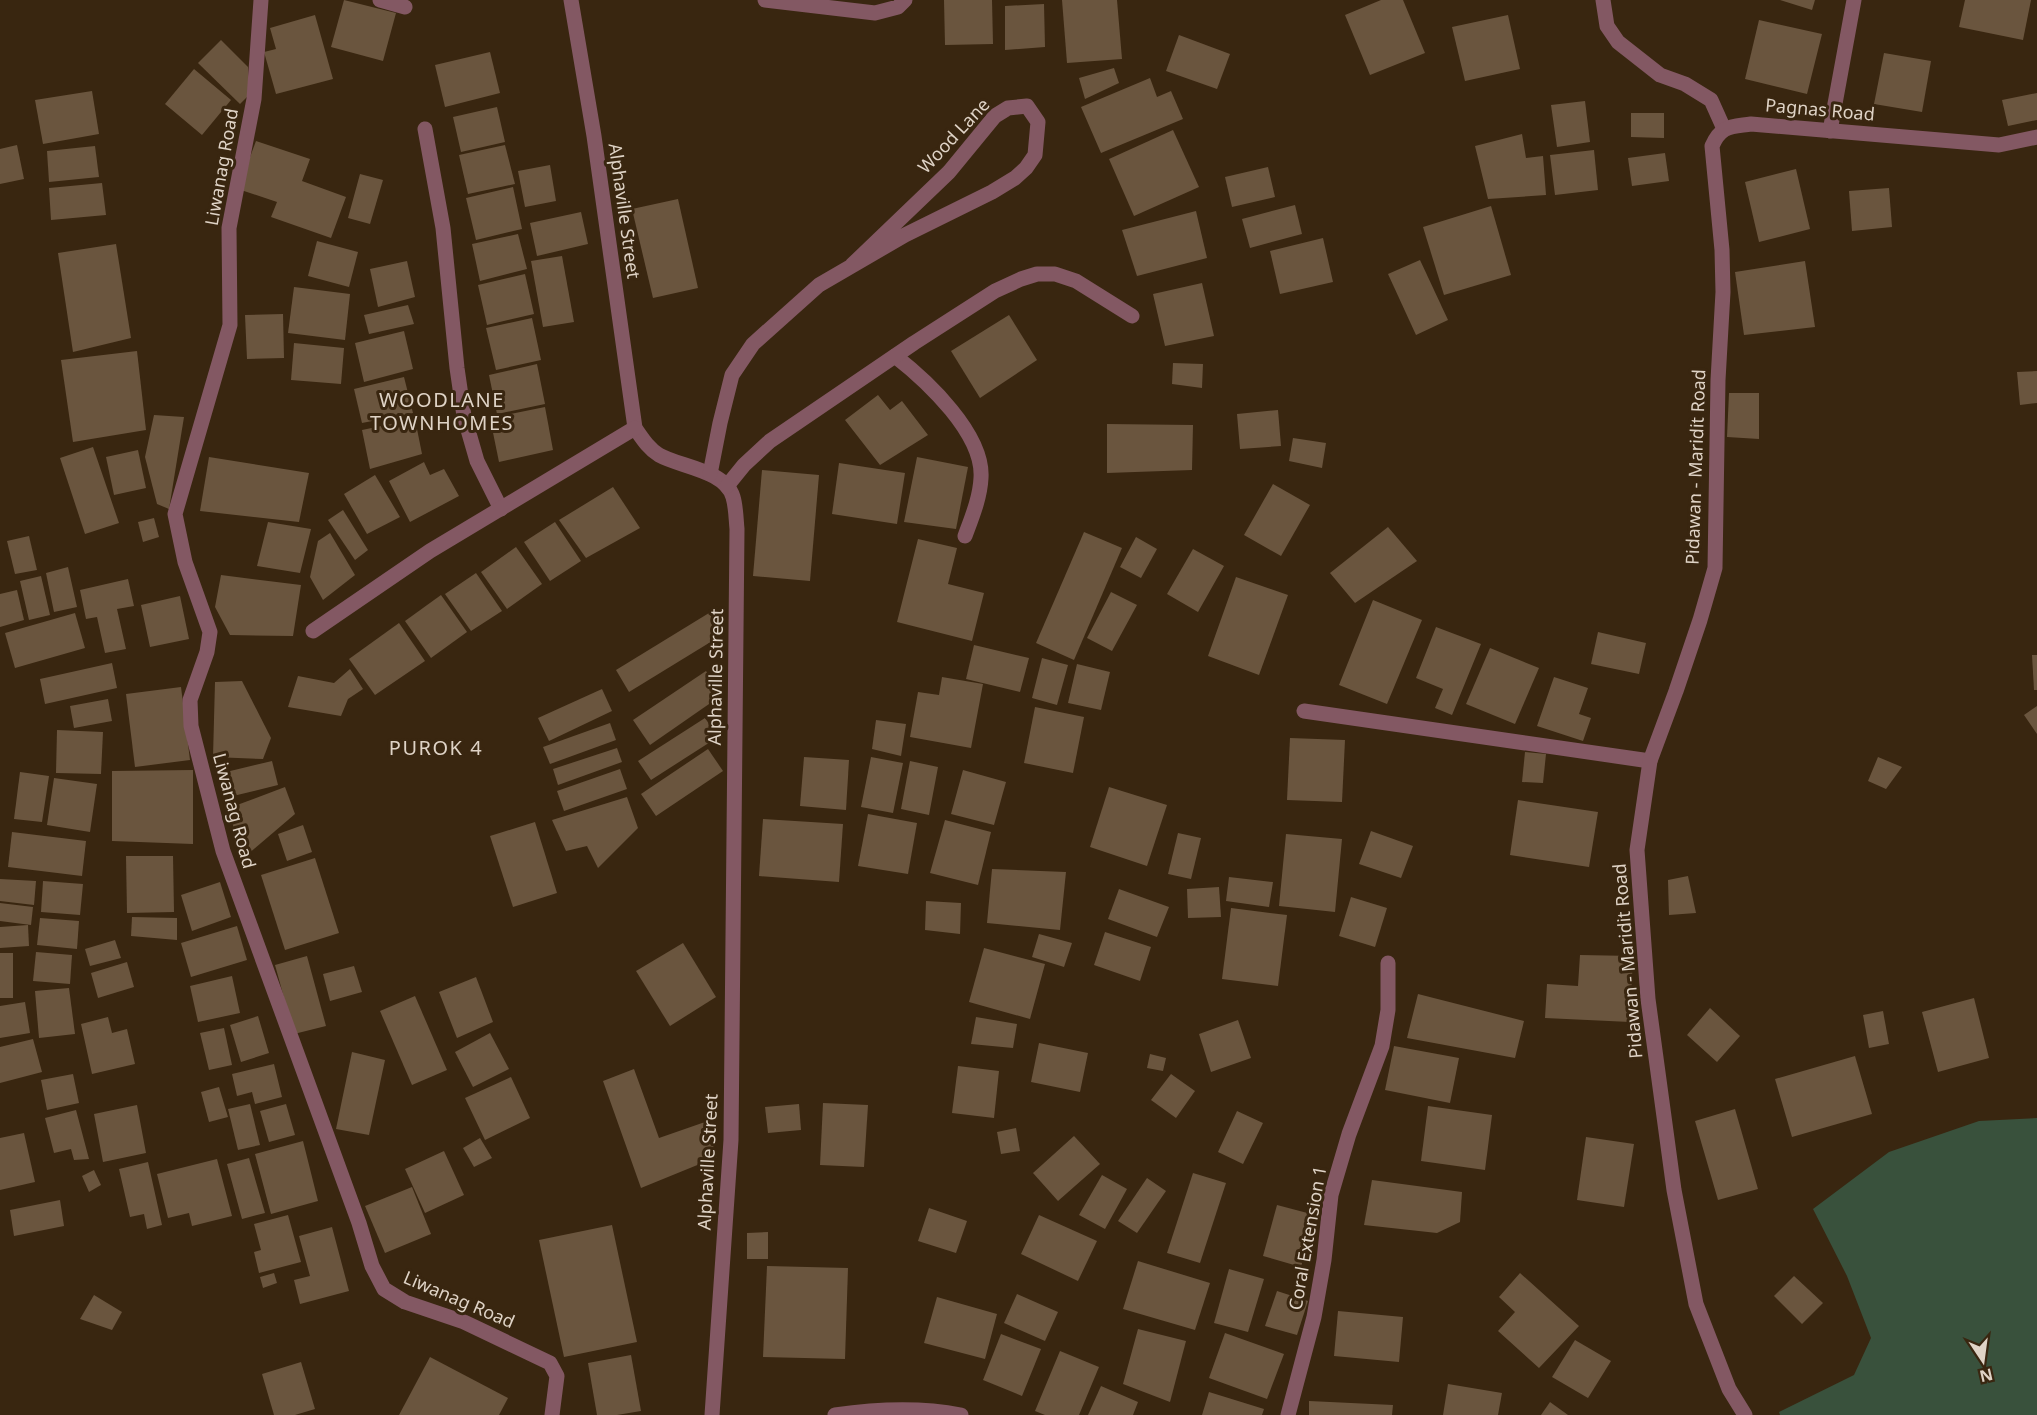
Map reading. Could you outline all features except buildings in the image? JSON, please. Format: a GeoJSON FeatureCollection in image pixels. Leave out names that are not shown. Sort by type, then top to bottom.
{"type":"FeatureCollection","features":[{"type":"Feature","properties":{"kind":"street","name":"Liwanag Road"},"geometry":{"type":"LineString","coordinates":[[261,0],[254,99],[230,228],[230,325],[175,514],[185,562],[210,632],[207,652],[190,700],[191,726],[223,851],[359,1223],[372,1266],[384,1289],[405,1302],[464,1322],[550,1363],[556,1376],[552,1415]]}},
{"type":"Feature","properties":{"kind":"street"},"geometry":{"type":"LineString","coordinates":[[380,0],[405,7]]}},
{"type":"Feature","properties":{"kind":"street","name":"Alphaville Street"},"geometry":{"type":"LineString","coordinates":[[572,0],[594,136],[634,428]]}},
{"type":"Feature","properties":{"kind":"street"},"geometry":{"type":"LineString","coordinates":[[765,0],[875,13],[898,7],[905,0]]}},
{"type":"Feature","properties":{"kind":"street"},"geometry":{"type":"LineString","coordinates":[[1603,0],[1607,26],[1618,42],[1660,75],[1685,84],[1711,100],[1724,129]]}},
{"type":"Feature","properties":{"kind":"street"},"geometry":{"type":"LineString","coordinates":[[1830,130],[1854,0]]}},
{"type":"Feature","properties":{"kind":"street","name":"Wood Lane"},"geometry":{"type":"LineString","coordinates":[[710,474],[732,375],[753,344],[819,285],[905,236],[993,192],[1026,168],[1035,155],[1038,122],[1027,106],[1008,108],[995,116],[949,172],[852,265]]}},
{"type":"Feature","properties":{"kind":"street","name":"Pagnas Road"},"geometry":{"type":"LineString","coordinates":[[1724,129],[1751,124],[1999,145],[2037,137]]}},
{"type":"Feature","properties":{"kind":"street"},"geometry":{"type":"LineString","coordinates":[[425,129],[443,228],[464,416],[477,461],[501,509]]}},
{"type":"Feature","properties":{"kind":"street","name":"Pidawan - Maridit Road"},"geometry":{"type":"LineString","coordinates":[[1724,129],[1717,135],[1712,146],[1722,250],[1723,292],[1718,380],[1715,568],[1676,691],[1650,761],[1636,850],[1648,999],[1674,1190],[1696,1304],[1730,1389],[1745,1415]]}},
{"type":"Feature","properties":{"kind":"street"},"geometry":{"type":"LineString","coordinates":[[313,631],[430,551],[634,428],[646,444],[659,455],[710,474],[727,486],[744,465],[770,441],[995,291],[1021,279],[1037,274],[1055,274],[1076,281],[1132,316]]}},
{"type":"Feature","properties":{"kind":"street"},"geometry":{"type":"LineString","coordinates":[[895,356],[926,382],[948,407],[966,431],[976,450],[981,477],[978,501],[965,536]]}},
{"type":"Feature","properties":{"kind":"street","name":"Alphaville Street"},"geometry":{"type":"LineString","coordinates":[[712,1415],[731,1140],[737,529],[733,497],[727,486]]}},
{"type":"Feature","properties":{"kind":"street"},"geometry":{"type":"LineString","coordinates":[[1304,711],[1650,761]]}},
{"type":"Feature","properties":{"kind":"street","name":"Coral Extension 1"},"geometry":{"type":"LineString","coordinates":[[1288,1415],[1314,1317],[1324,1260],[1331,1195],[1349,1134],[1382,1046],[1388,1010],[1388,963]]}},
{"type":"Feature","properties":{"kind":"street"},"geometry":{"type":"LineString","coordinates":[[835,1415],[905,1409],[962,1415]]}},
{"type":"Feature","properties":{"kind":"green space"},"geometry":{"type":"Polygon","coordinates":[[[2037,1118],[2037,1415],[1780,1415],[1779,1412],[1854,1375],[1871,1338],[1847,1276],[1813,1209],[1889,1152],[1979,1121],[2037,1118]]]}},
{"type":"Feature","properties":{"kind":"district","name":"WOODLANE TOWNHOMES"},"geometry":{"type":"Point","coordinates":[442,412]}},
{"type":"Feature","properties":{"kind":"district","name":"PUROK 4"},"geometry":{"type":"Point","coordinates":[436,748]}}]}
